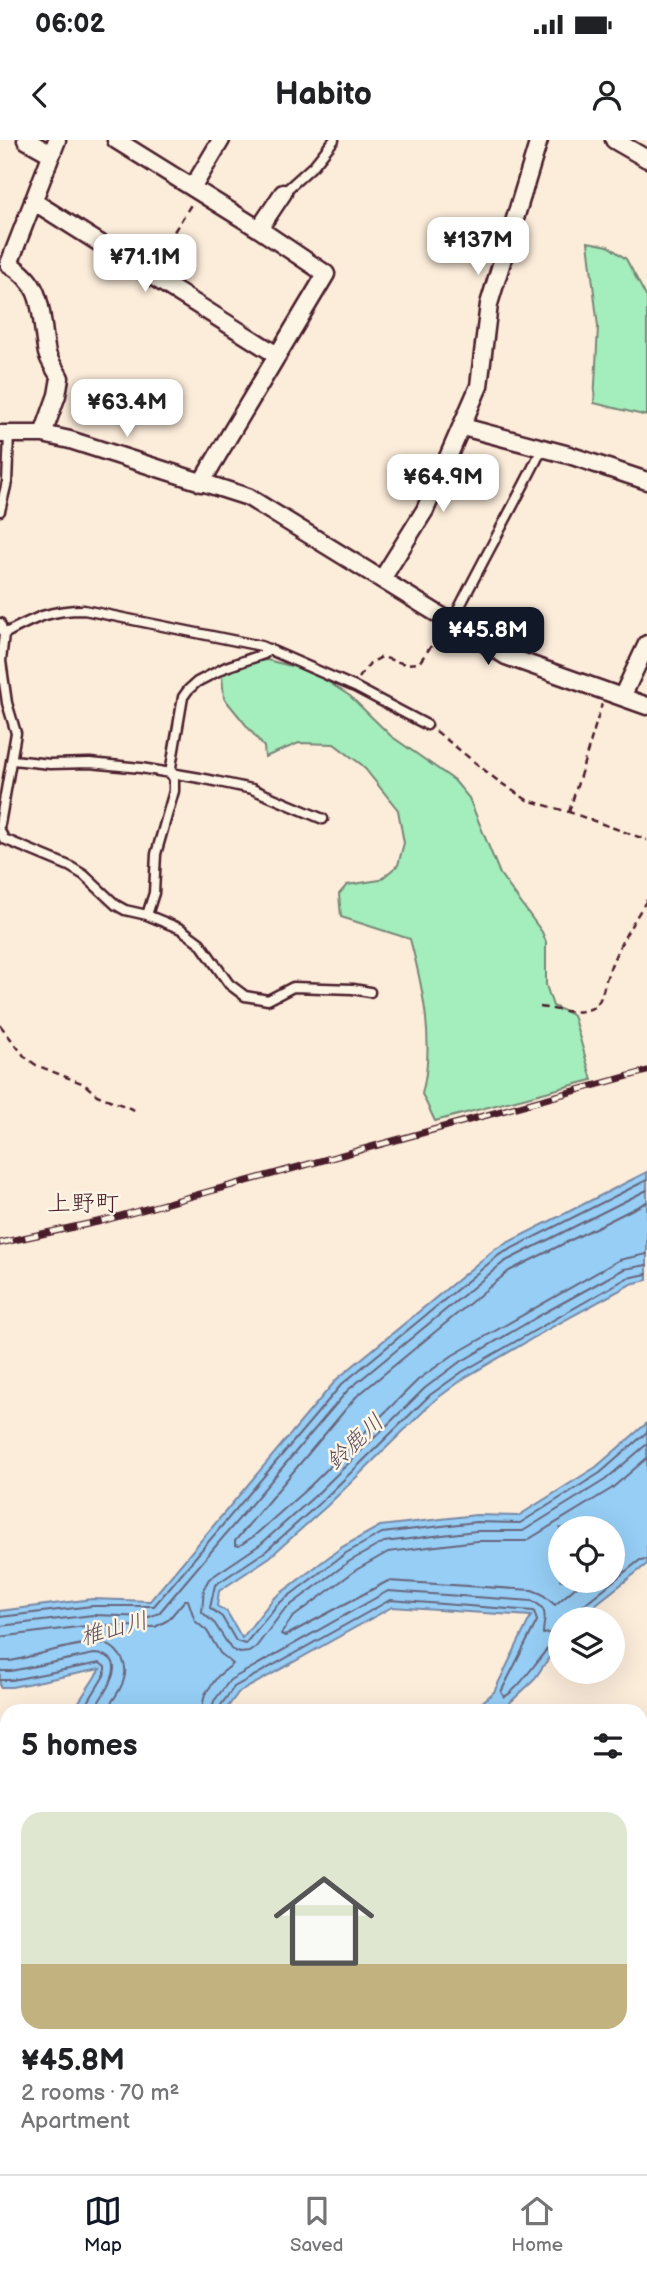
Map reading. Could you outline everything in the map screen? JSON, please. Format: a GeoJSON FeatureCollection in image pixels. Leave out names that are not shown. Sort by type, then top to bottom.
{"type":"FeatureCollection","features":[{"type":"Feature","properties":{"kind":"street"},"geometry":{"type":"LineString","coordinates":[[26,140],[54,147],[5,261],[23,272],[39,297],[48,357],[60,378],[43,434]]}},
{"type":"Feature","properties":{"kind":"street"},"geometry":{"type":"LineString","coordinates":[[116,140],[326,274],[201,482]]}},
{"type":"Feature","properties":{"kind":"street"},"geometry":{"type":"LineString","coordinates":[[196,189],[220,140]]}},
{"type":"Feature","properties":{"kind":"street"},"geometry":{"type":"LineString","coordinates":[[382,579],[425,510],[479,386],[489,304],[539,140]]}},
{"type":"Feature","properties":{"kind":"street"},"geometry":{"type":"LineString","coordinates":[[614,140],[647,159]]}},
{"type":"Feature","properties":{"kind":"street"},"geometry":{"type":"LineString","coordinates":[[259,229],[283,192]]}},
{"type":"Feature","properties":{"kind":"street"},"geometry":{"type":"LineString","coordinates":[[33,201],[277,355]]}},
{"type":"Feature","properties":{"kind":"street"},"geometry":{"type":"LineString","coordinates":[[463,427],[543,447],[647,481]]}},
{"type":"Feature","properties":{"kind":"street"},"geometry":{"type":"LineString","coordinates":[[4,434],[43,434],[70,440],[248,497],[506,656],[647,706]]}},
{"type":"Feature","properties":{"kind":"street"},"geometry":{"type":"LineString","coordinates":[[622,697],[647,644]]}},
{"type":"Feature","properties":{"kind":"lane"},"geometry":{"type":"LineString","coordinates":[[283,192],[314,165],[334,140]]}},
{"type":"Feature","properties":{"kind":"lane"},"geometry":{"type":"LineString","coordinates":[[0,511],[7,482],[4,434]]}},
{"type":"Feature","properties":{"kind":"lane"},"geometry":{"type":"LineString","coordinates":[[450,621],[504,526],[543,447]]}},
{"type":"Feature","properties":{"kind":"lane"},"geometry":{"type":"LineString","coordinates":[[4,634],[59,610],[84,610],[261,646],[355,687],[427,725]]}},
{"type":"Feature","properties":{"kind":"lane"},"geometry":{"type":"LineString","coordinates":[[0,623],[4,634],[0,661],[7,703],[16,733],[0,824]]}},
{"type":"Feature","properties":{"kind":"lane"},"geometry":{"type":"LineString","coordinates":[[147,915],[154,893],[156,854],[174,791],[174,779],[170,773],[183,697],[197,682],[270,649]]}},
{"type":"Feature","properties":{"kind":"lane"},"geometry":{"type":"LineString","coordinates":[[13,760],[50,764],[90,763],[170,773],[252,789],[323,819]]}},
{"type":"Feature","properties":{"kind":"lane"},"geometry":{"type":"LineString","coordinates":[[0,831],[4,839],[76,870],[125,910],[147,915],[181,929],[200,943],[236,992],[252,999],[268,1000],[293,987],[370,992]]}},
{"type":"Feature","properties":{"kind":"path"},"geometry":{"type":"LineString","coordinates":[[148,273],[196,189]]}},
{"type":"Feature","properties":{"kind":"path"},"geometry":{"type":"LineString","coordinates":[[355,687],[361,673],[376,659],[382,657],[405,664],[419,663],[450,621]]}},
{"type":"Feature","properties":{"kind":"path"},"geometry":{"type":"LineString","coordinates":[[569,812],[606,691]]}},
{"type":"Feature","properties":{"kind":"path"},"geometry":{"type":"LineString","coordinates":[[427,725],[517,795],[647,840]]}},
{"type":"Feature","properties":{"kind":"path"},"geometry":{"type":"LineString","coordinates":[[540,1007],[581,1011],[595,1006],[601,998],[627,931],[647,900]]}},
{"type":"Feature","properties":{"kind":"path"},"geometry":{"type":"LineString","coordinates":[[0,1025],[36,1065],[84,1084],[97,1095],[137,1111]]}},
{"type":"Feature","properties":{"kind":"green space"},"geometry":{"type":"Polygon","coordinates":[[[588,242],[608,246],[626,259],[647,298],[647,416],[594,403],[598,327],[588,242]]]}},
{"type":"Feature","properties":{"kind":"green space"},"geometry":{"type":"Polygon","coordinates":[[[267,660],[311,671],[350,696],[391,736],[454,780],[469,798],[500,874],[542,932],[546,942],[546,985],[553,1006],[573,1015],[592,1080],[435,1121],[422,1094],[427,1056],[426,1016],[410,939],[341,917],[339,894],[347,885],[380,880],[398,865],[404,843],[398,810],[362,765],[334,744],[299,743],[265,757],[264,747],[224,698],[221,664],[267,660]]]}},
{"type":"Feature","properties":{"kind":"water"},"geometry":{"type":"Polygon","coordinates":[[[647,1172],[647,1280],[631,1284],[466,1377],[435,1400],[328,1505],[270,1557],[219,1591],[217,1606],[227,1612],[242,1638],[273,1599],[342,1547],[380,1526],[476,1515],[518,1516],[596,1467],[647,1423],[647,1564],[625,1581],[625,1516],[548,1516],[548,1593],[610,1593],[592,1607],[548,1607],[548,1659],[533,1681],[508,1704],[480,1704],[494,1692],[531,1616],[392,1607],[238,1693],[230,1704],[78,1704],[100,1669],[12,1687],[0,1687],[0,1611],[92,1599],[150,1601],[337,1379],[495,1249],[647,1172]]]}},
{"type":"Feature","properties":{"kind":"railway"},"geometry":{"type":"LineString","coordinates":[[0,1243],[102,1221],[647,1071]]}},
{"type":"Feature","properties":{"kind":"district","name":"上野町"},"geometry":{"type":"Point","coordinates":[83,1203]}},
{"type":"Feature","properties":{"kind":"water label","name":"鈴鹿川"},"geometry":{"type":"Point","coordinates":[355,1442]}},
{"type":"Feature","properties":{"kind":"water label","name":"椎山川"},"geometry":{"type":"Point","coordinates":[114,1629]}}]}
